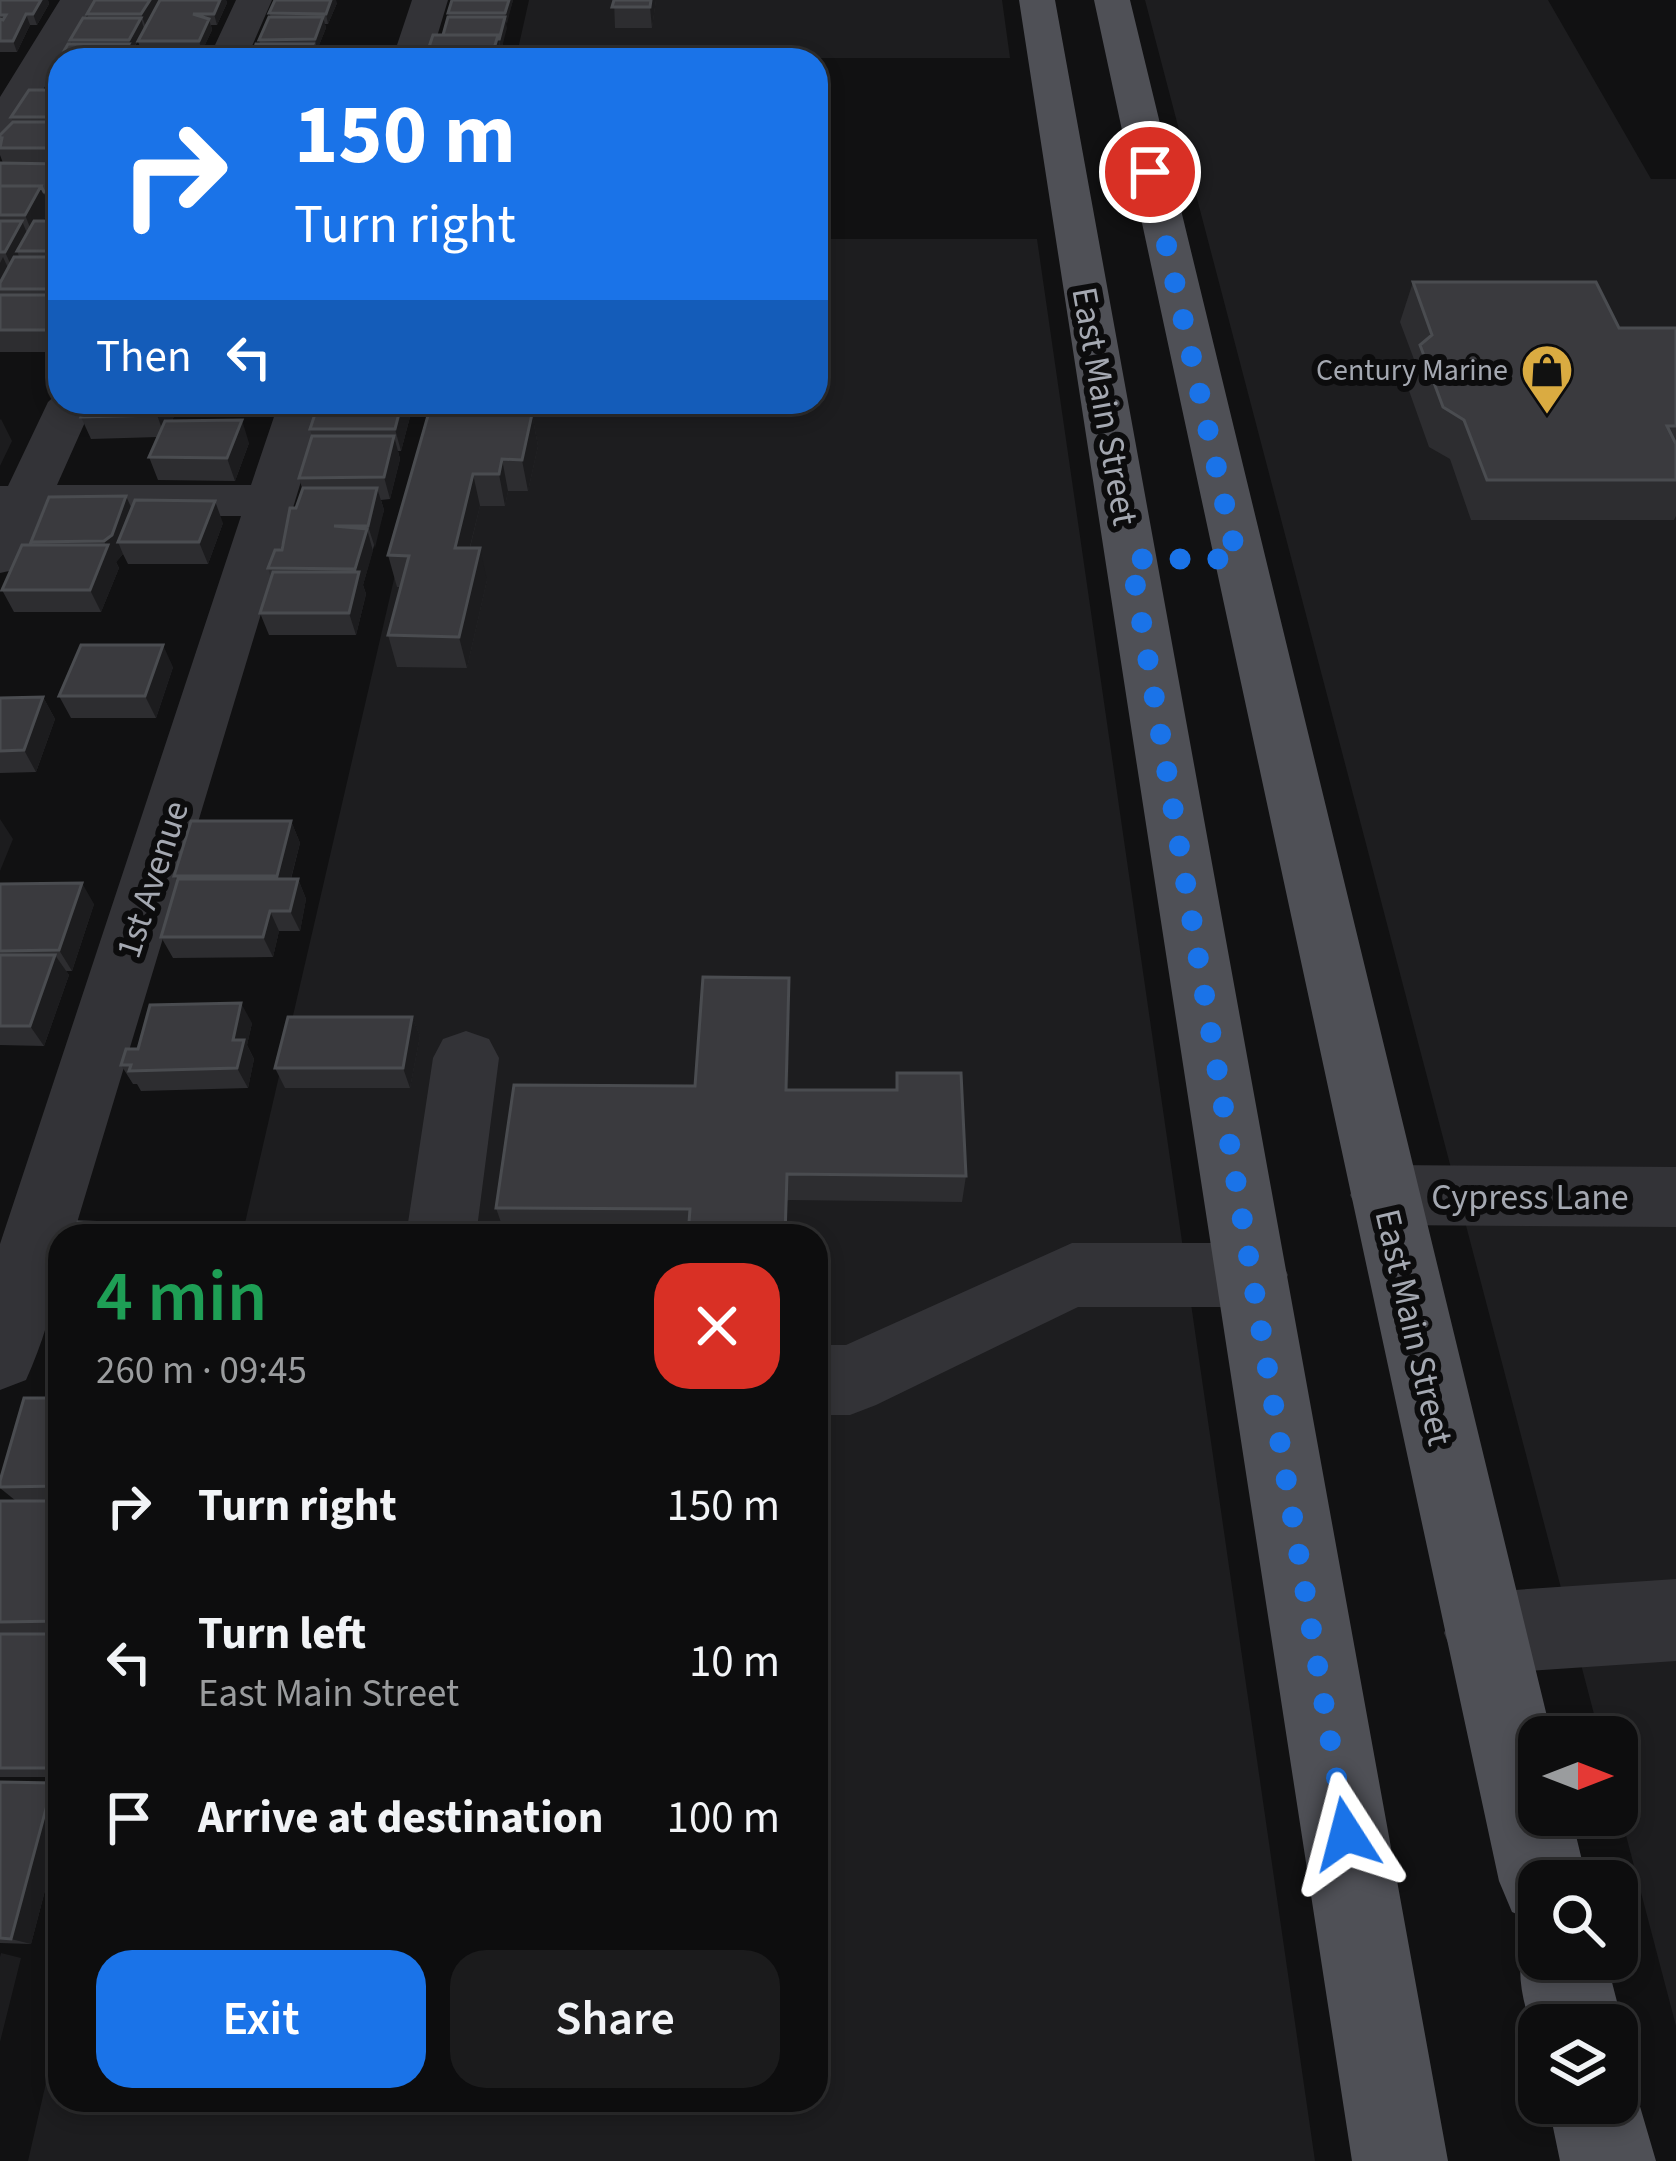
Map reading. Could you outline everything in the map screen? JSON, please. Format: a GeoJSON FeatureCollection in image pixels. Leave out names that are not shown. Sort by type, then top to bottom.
{"type":"FeatureCollection","features":[{"type":"Feature","properties":{"kind":"main road","name":"East Main Street"},"geometry":{"type":"LineString","coordinates":[[1037,0],[1184,559],[1385,1195],[1538,1860]]}},
{"type":"Feature","properties":{"kind":"main road","name":"East Main Street"},"geometry":{"type":"LineString","coordinates":[[1112,0],[1184,559],[1252,1275],[1400,2161]]}},
{"type":"Feature","properties":{"kind":"main road"},"geometry":{"type":"LineString","coordinates":[[1600,2124],[1608,2161]]}},
{"type":"Feature","properties":{"kind":"lane"},"geometry":{"type":"LineString","coordinates":[[49,48],[78,0]]}},
{"type":"Feature","properties":{"kind":"lane"},"geometry":{"type":"LineString","coordinates":[[232,48],[254,0]]}},
{"type":"Feature","properties":{"kind":"lane"},"geometry":{"type":"LineString","coordinates":[[415,48],[430,0]]}},
{"type":"Feature","properties":{"kind":"lane"},"geometry":{"type":"LineString","coordinates":[[0,130],[48,50]]}},
{"type":"Feature","properties":{"kind":"lane"},"geometry":{"type":"LineString","coordinates":[[0,557],[13,501],[64,414]]}},
{"type":"Feature","properties":{"kind":"lane","name":"1st Avenue"},"geometry":{"type":"LineString","coordinates":[[0,1356],[298,414]]}},
{"type":"Feature","properties":{"kind":"lane"},"geometry":{"type":"LineString","coordinates":[[13,501],[271,500]]}},
{"type":"Feature","properties":{"kind":"lane"},"geometry":{"type":"LineString","coordinates":[[443,1224],[466,1058]]}},
{"type":"Feature","properties":{"kind":"lane","name":"Cypress Lane"},"geometry":{"type":"LineString","coordinates":[[1385,1195],[1676,1197]]}},
{"type":"Feature","properties":{"kind":"lane"},"geometry":{"type":"LineString","coordinates":[[828,1380],[850,1380],[1072,1275],[1252,1275]]}},
{"type":"Feature","properties":{"kind":"lane"},"geometry":{"type":"LineString","coordinates":[[1485,1633],[1676,1620]]}},
{"type":"Feature","properties":{"kind":"shaded area"},"geometry":{"type":"Polygon","coordinates":[[[529,0],[1002,0],[1010,58],[828,58],[828,48],[518,48],[529,0]]]}},
{"type":"Feature","properties":{"kind":"shaded area"},"geometry":{"type":"Polygon","coordinates":[[[1145,0],[1548,0],[1651,179],[1676,179],[1676,2026],[1638,1881],[1638,1860],[1632,1860],[1626,1836],[1638,1836],[1638,1716],[1594,1716],[1145,0]]]}},
{"type":"Feature","properties":{"kind":"shaded area"},"geometry":{"type":"Polygon","coordinates":[[[828,239],[1037,239],[1315,2161],[28,2161],[48,2074],[48,2112],[828,2112],[828,1224],[245,1224],[432,414],[828,414],[828,239]]]}},
{"type":"Feature","properties":{"kind":"building"},"geometry":{"type":"Polygon","coordinates":[[[0,0],[41,0],[33,14],[26,14],[13,41],[0,41],[0,19],[6,15],[0,15],[0,0]]]}},
{"type":"Feature","properties":{"kind":"building"},"geometry":{"type":"Polygon","coordinates":[[[95,0],[150,0],[141,14],[87,14],[95,0]]]}},
{"type":"Feature","properties":{"kind":"building"},"geometry":{"type":"Polygon","coordinates":[[[160,0],[220,0],[214,14],[193,14],[209,19],[199,41],[138,41],[160,0]]]}},
{"type":"Feature","properties":{"kind":"building"},"geometry":{"type":"Polygon","coordinates":[[[275,0],[331,0],[326,14],[269,13],[275,0]]]}},
{"type":"Feature","properties":{"kind":"building"},"geometry":{"type":"Polygon","coordinates":[[[452,0],[509,0],[505,13],[448,13],[452,0]]]}},
{"type":"Feature","properties":{"kind":"building"},"geometry":{"type":"Polygon","coordinates":[[[614,0],[651,0],[650,7],[612,7],[614,0]]]}},
{"type":"Feature","properties":{"kind":"building"},"geometry":{"type":"Polygon","coordinates":[[[269,17],[323,17],[315,39],[259,40],[269,17]]]}},
{"type":"Feature","properties":{"kind":"building"},"geometry":{"type":"Polygon","coordinates":[[[448,17],[505,17],[499,40],[498,35],[443,35],[448,17]]]}},
{"type":"Feature","properties":{"kind":"building"},"geometry":{"type":"Polygon","coordinates":[[[83,18],[141,18],[129,40],[70,40],[83,18]]]}},
{"type":"Feature","properties":{"kind":"building"},"geometry":{"type":"Polygon","coordinates":[[[433,35],[498,35],[494,48],[429,48],[433,35]]]}},
{"type":"Feature","properties":{"kind":"building"},"geometry":{"type":"Polygon","coordinates":[[[68,44],[129,44],[126,48],[66,48],[68,44]]]}},
{"type":"Feature","properties":{"kind":"building"},"geometry":{"type":"Polygon","coordinates":[[[256,44],[313,44],[311,48],[255,48],[256,44]]]}},
{"type":"Feature","properties":{"kind":"building"},"geometry":{"type":"Polygon","coordinates":[[[29,90],[48,90],[48,117],[11,117],[29,90]]]}},
{"type":"Feature","properties":{"kind":"building"},"geometry":{"type":"Polygon","coordinates":[[[13,122],[48,122],[48,148],[0,148],[0,135],[13,122]]]}},
{"type":"Feature","properties":{"kind":"building"},"geometry":{"type":"Polygon","coordinates":[[[0,163],[48,164],[47,192],[41,186],[0,186],[0,163]]]}},
{"type":"Feature","properties":{"kind":"building"},"geometry":{"type":"Polygon","coordinates":[[[0,186],[41,186],[25,215],[0,215],[0,186]]]}},
{"type":"Feature","properties":{"kind":"building"},"geometry":{"type":"Polygon","coordinates":[[[0,221],[22,221],[5,252],[0,252],[0,221]]]}},
{"type":"Feature","properties":{"kind":"building"},"geometry":{"type":"Polygon","coordinates":[[[34,221],[48,221],[48,251],[17,251],[34,221]]]}},
{"type":"Feature","properties":{"kind":"building"},"geometry":{"type":"Polygon","coordinates":[[[14,257],[48,257],[48,289],[0,289],[14,257]]]}},
{"type":"Feature","properties":{"kind":"building","name":"Century Marine"},"geometry":{"type":"Polygon","coordinates":[[[1413,282],[1596,282],[1619,328],[1676,328],[1676,426],[1667,426],[1676,444],[1676,480],[1487,480],[1464,420],[1443,407],[1420,345],[1432,335],[1413,282]]]}},
{"type":"Feature","properties":{"kind":"building"},"geometry":{"type":"Polygon","coordinates":[[[0,295],[48,295],[46,330],[0,330],[0,295]]]}},
{"type":"Feature","properties":{"kind":"building"},"geometry":{"type":"Polygon","coordinates":[[[82,414],[157,414],[157,415],[82,414]]]}},
{"type":"Feature","properties":{"kind":"building"},"geometry":{"type":"Polygon","coordinates":[[[315,414],[399,414],[395,429],[310,429],[315,414]]]}},
{"type":"Feature","properties":{"kind":"building"},"geometry":{"type":"Polygon","coordinates":[[[428,414],[532,414],[522,460],[502,459],[499,474],[473,474],[455,548],[480,548],[459,637],[388,635],[409,556],[388,555],[428,414]]]}},
{"type":"Feature","properties":{"kind":"building"},"geometry":{"type":"Polygon","coordinates":[[[242,420],[227,458],[149,457],[165,421],[242,420]]]}},
{"type":"Feature","properties":{"kind":"building"},"geometry":{"type":"Polygon","coordinates":[[[312,436],[394,436],[384,477],[299,478],[312,436]]]}},
{"type":"Feature","properties":{"kind":"building"},"geometry":{"type":"Polygon","coordinates":[[[303,488],[377,488],[368,526],[334,526],[367,529],[355,569],[268,568],[275,550],[282,550],[290,508],[296,508],[303,488]]]}},
{"type":"Feature","properties":{"kind":"building"},"geometry":{"type":"Polygon","coordinates":[[[126,496],[112,535],[104,541],[31,542],[49,497],[126,496]]]}},
{"type":"Feature","properties":{"kind":"building"},"geometry":{"type":"Polygon","coordinates":[[[135,500],[215,501],[199,542],[118,542],[135,500]]]}},
{"type":"Feature","properties":{"kind":"building"},"geometry":{"type":"Polygon","coordinates":[[[22,545],[108,545],[90,590],[2,590],[22,545]]]}},
{"type":"Feature","properties":{"kind":"building"},"geometry":{"type":"Polygon","coordinates":[[[273,572],[359,572],[349,613],[260,613],[273,572]]]}},
{"type":"Feature","properties":{"kind":"building"},"geometry":{"type":"Polygon","coordinates":[[[81,645],[163,645],[145,696],[59,696],[81,645]]]}},
{"type":"Feature","properties":{"kind":"building"},"geometry":{"type":"Polygon","coordinates":[[[43,697],[24,750],[0,751],[0,698],[43,697]]]}},
{"type":"Feature","properties":{"kind":"building"},"geometry":{"type":"Polygon","coordinates":[[[191,821],[291,821],[277,876],[174,876],[191,821]]]}},
{"type":"Feature","properties":{"kind":"building"},"geometry":{"type":"Polygon","coordinates":[[[178,879],[298,879],[290,911],[270,911],[263,937],[161,937],[178,879]]]}},
{"type":"Feature","properties":{"kind":"building"},"geometry":{"type":"Polygon","coordinates":[[[82,883],[59,950],[0,951],[0,884],[82,883]]]}},
{"type":"Feature","properties":{"kind":"building"},"geometry":{"type":"Polygon","coordinates":[[[0,955],[55,955],[30,1026],[0,1026],[0,955]]]}},
{"type":"Feature","properties":{"kind":"building"},"geometry":{"type":"Polygon","coordinates":[[[703,977],[789,978],[786,1090],[897,1090],[897,1073],[961,1073],[966,1176],[787,1174],[785,1224],[689,1224],[690,1209],[496,1208],[514,1085],[695,1086],[703,977]]]}},
{"type":"Feature","properties":{"kind":"building"},"geometry":{"type":"Polygon","coordinates":[[[241,1003],[233,1040],[244,1040],[237,1068],[129,1071],[131,1065],[121,1065],[126,1049],[138,1049],[150,1005],[241,1003]]]}},
{"type":"Feature","properties":{"kind":"building"},"geometry":{"type":"Polygon","coordinates":[[[288,1017],[412,1017],[403,1068],[275,1068],[288,1017]]]}},
{"type":"Feature","properties":{"kind":"building"},"geometry":{"type":"Polygon","coordinates":[[[24,1398],[48,1398],[48,1486],[0,1487],[24,1398]]]}},
{"type":"Feature","properties":{"kind":"building"},"geometry":{"type":"Polygon","coordinates":[[[0,1501],[48,1501],[48,1621],[0,1622],[0,1501]]]}},
{"type":"Feature","properties":{"kind":"building"},"geometry":{"type":"Polygon","coordinates":[[[0,1634],[48,1634],[48,1768],[0,1768],[0,1634]]]}},
{"type":"Feature","properties":{"kind":"building"},"geometry":{"type":"Polygon","coordinates":[[[0,1782],[48,1783],[48,1802],[11,1939],[0,1938],[0,1782]]]}},
{"type":"Feature","properties":{"kind":"place","name":"Century Marine"},"geometry":{"type":"Point","coordinates":[1547,416]}},
{"type":"Feature","properties":{"kind":"route"},"geometry":{"type":"LineString","coordinates":[[1150,172],[1237,559],[1131,559],[1346,1834]]}}]}
